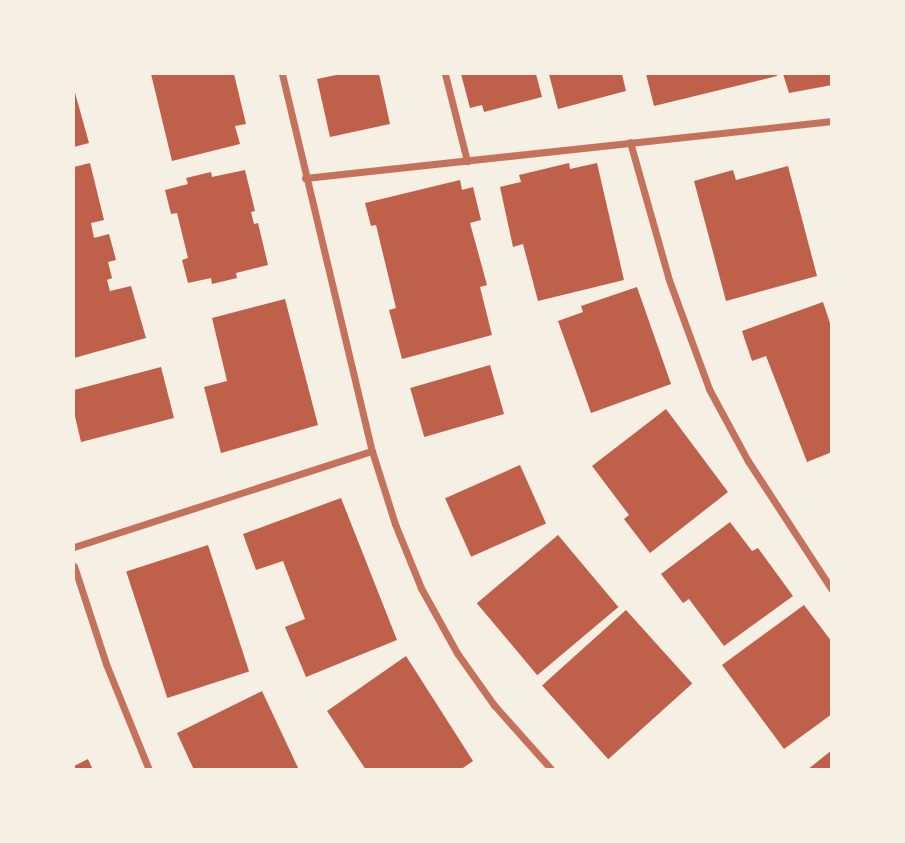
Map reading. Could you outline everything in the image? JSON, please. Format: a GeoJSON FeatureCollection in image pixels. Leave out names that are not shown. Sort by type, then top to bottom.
{"type":"FeatureCollection","features":[{"type":"Feature","properties":{"kind":"street"},"geometry":{"type":"LineString","coordinates":[[282,74],[372,451],[395,524],[421,588],[457,653],[494,705],[552,769]]}},
{"type":"Feature","properties":{"kind":"street"},"geometry":{"type":"LineString","coordinates":[[445,74],[467,161]]}},
{"type":"Feature","properties":{"kind":"street"},"geometry":{"type":"LineString","coordinates":[[305,178],[831,121]]}},
{"type":"Feature","properties":{"kind":"street"},"geometry":{"type":"LineString","coordinates":[[630,142],[669,280],[709,388],[748,461],[831,590]]}},
{"type":"Feature","properties":{"kind":"street"},"geometry":{"type":"LineString","coordinates":[[74,547],[372,451]]}},
{"type":"Feature","properties":{"kind":"street"},"geometry":{"type":"LineString","coordinates":[[74,566],[106,664],[149,769]]}},
{"type":"Feature","properties":{"kind":"building"},"geometry":{"type":"Polygon","coordinates":[[[151,74],[234,74],[246,124],[235,126],[240,144],[172,161],[151,74]]]}},
{"type":"Feature","properties":{"kind":"building"},"geometry":{"type":"Polygon","coordinates":[[[341,74],[379,74],[390,124],[330,137],[317,79],[341,74]]]}},
{"type":"Feature","properties":{"kind":"building"},"geometry":{"type":"Polygon","coordinates":[[[461,74],[536,74],[542,97],[484,112],[482,105],[470,108],[461,74]]]}},
{"type":"Feature","properties":{"kind":"building"},"geometry":{"type":"Polygon","coordinates":[[[549,74],[622,74],[626,91],[558,109],[549,74]]]}},
{"type":"Feature","properties":{"kind":"building"},"geometry":{"type":"Polygon","coordinates":[[[646,74],[777,74],[777,76],[654,106],[646,74]]]}},
{"type":"Feature","properties":{"kind":"building"},"geometry":{"type":"Polygon","coordinates":[[[783,74],[832,74],[832,85],[789,93],[783,74]]]}},
{"type":"Feature","properties":{"kind":"building"},"geometry":{"type":"Polygon","coordinates":[[[74,89],[89,143],[74,147],[74,89]]]}},
{"type":"Feature","properties":{"kind":"building"},"geometry":{"type":"Polygon","coordinates":[[[90,163],[104,220],[91,223],[94,238],[109,234],[116,260],[108,262],[112,278],[107,280],[110,291],[131,286],[146,338],[74,358],[74,167],[90,163]]]}},
{"type":"Feature","properties":{"kind":"building"},"geometry":{"type":"Polygon","coordinates":[[[569,163],[570,169],[597,163],[624,280],[538,301],[523,244],[513,247],[500,187],[521,182],[519,175],[569,163]]]}},
{"type":"Feature","properties":{"kind":"building"},"geometry":{"type":"Polygon","coordinates":[[[788,166],[817,276],[726,301],[694,181],[733,170],[736,180],[788,166]]]}},
{"type":"Feature","properties":{"kind":"building"},"geometry":{"type":"Polygon","coordinates":[[[245,170],[255,211],[251,212],[254,224],[258,223],[268,265],[236,273],[237,278],[212,284],[211,278],[188,283],[182,260],[188,258],[177,213],[171,214],[165,190],[188,184],[186,178],[211,172],[212,177],[245,170]]]}},
{"type":"Feature","properties":{"kind":"building"},"geometry":{"type":"Polygon","coordinates":[[[460,180],[462,190],[473,187],[481,220],[470,223],[487,285],[480,287],[492,335],[402,359],[389,310],[396,308],[376,225],[371,226],[365,203],[460,180]]]}},
{"type":"Feature","properties":{"kind":"building"},"geometry":{"type":"Polygon","coordinates":[[[637,287],[671,384],[591,413],[558,321],[583,312],[581,306],[637,287]]]}},
{"type":"Feature","properties":{"kind":"building"},"geometry":{"type":"Polygon","coordinates":[[[285,299],[318,425],[221,453],[204,387],[227,381],[212,318],[285,299]]]}},
{"type":"Feature","properties":{"kind":"building"},"geometry":{"type":"Polygon","coordinates":[[[823,302],[832,329],[832,452],[807,462],[766,356],[752,361],[742,331],[823,302]]]}},
{"type":"Feature","properties":{"kind":"building"},"geometry":{"type":"Polygon","coordinates":[[[490,365],[504,414],[424,437],[410,388],[490,365]]]}},
{"type":"Feature","properties":{"kind":"building"},"geometry":{"type":"Polygon","coordinates":[[[161,367],[174,418],[81,442],[74,412],[74,390],[161,367]]]}},
{"type":"Feature","properties":{"kind":"building"},"geometry":{"type":"Polygon","coordinates":[[[666,409],[728,492],[650,553],[624,519],[629,515],[592,466],[666,409]]]}},
{"type":"Feature","properties":{"kind":"building"},"geometry":{"type":"Polygon","coordinates":[[[520,465],[546,523],[471,557],[445,498],[520,465]]]}},
{"type":"Feature","properties":{"kind":"building"},"geometry":{"type":"Polygon","coordinates":[[[341,498],[397,640],[306,677],[285,627],[305,619],[283,561],[256,570],[243,534],[341,498]]]}},
{"type":"Feature","properties":{"kind":"building"},"geometry":{"type":"Polygon","coordinates":[[[730,522],[752,551],[758,548],[793,596],[724,646],[689,599],[683,603],[661,574],[730,522]]]}},
{"type":"Feature","properties":{"kind":"building"},"geometry":{"type":"Polygon","coordinates":[[[558,535],[618,607],[537,675],[477,603],[558,535]]]}},
{"type":"Feature","properties":{"kind":"building"},"geometry":{"type":"Polygon","coordinates":[[[208,545],[249,671],[167,698],[126,572],[208,545]]]}},
{"type":"Feature","properties":{"kind":"building"},"geometry":{"type":"Polygon","coordinates":[[[804,605],[832,642],[832,714],[784,749],[722,665],[804,605]]]}},
{"type":"Feature","properties":{"kind":"building"},"geometry":{"type":"Polygon","coordinates":[[[626,610],[692,684],[608,759],[542,686],[626,610]]]}},
{"type":"Feature","properties":{"kind":"building"},"geometry":{"type":"Polygon","coordinates":[[[406,656],[473,761],[460,770],[366,770],[327,711],[406,656]]]}},
{"type":"Feature","properties":{"kind":"building"},"geometry":{"type":"Polygon","coordinates":[[[262,691],[299,770],[194,770],[177,733],[262,691]]]}},
{"type":"Feature","properties":{"kind":"building"},"geometry":{"type":"Polygon","coordinates":[[[832,750],[832,770],[807,770],[832,750]]]}},
{"type":"Feature","properties":{"kind":"building"},"geometry":{"type":"Polygon","coordinates":[[[88,759],[93,770],[74,770],[74,766],[88,759]]]}}]}
